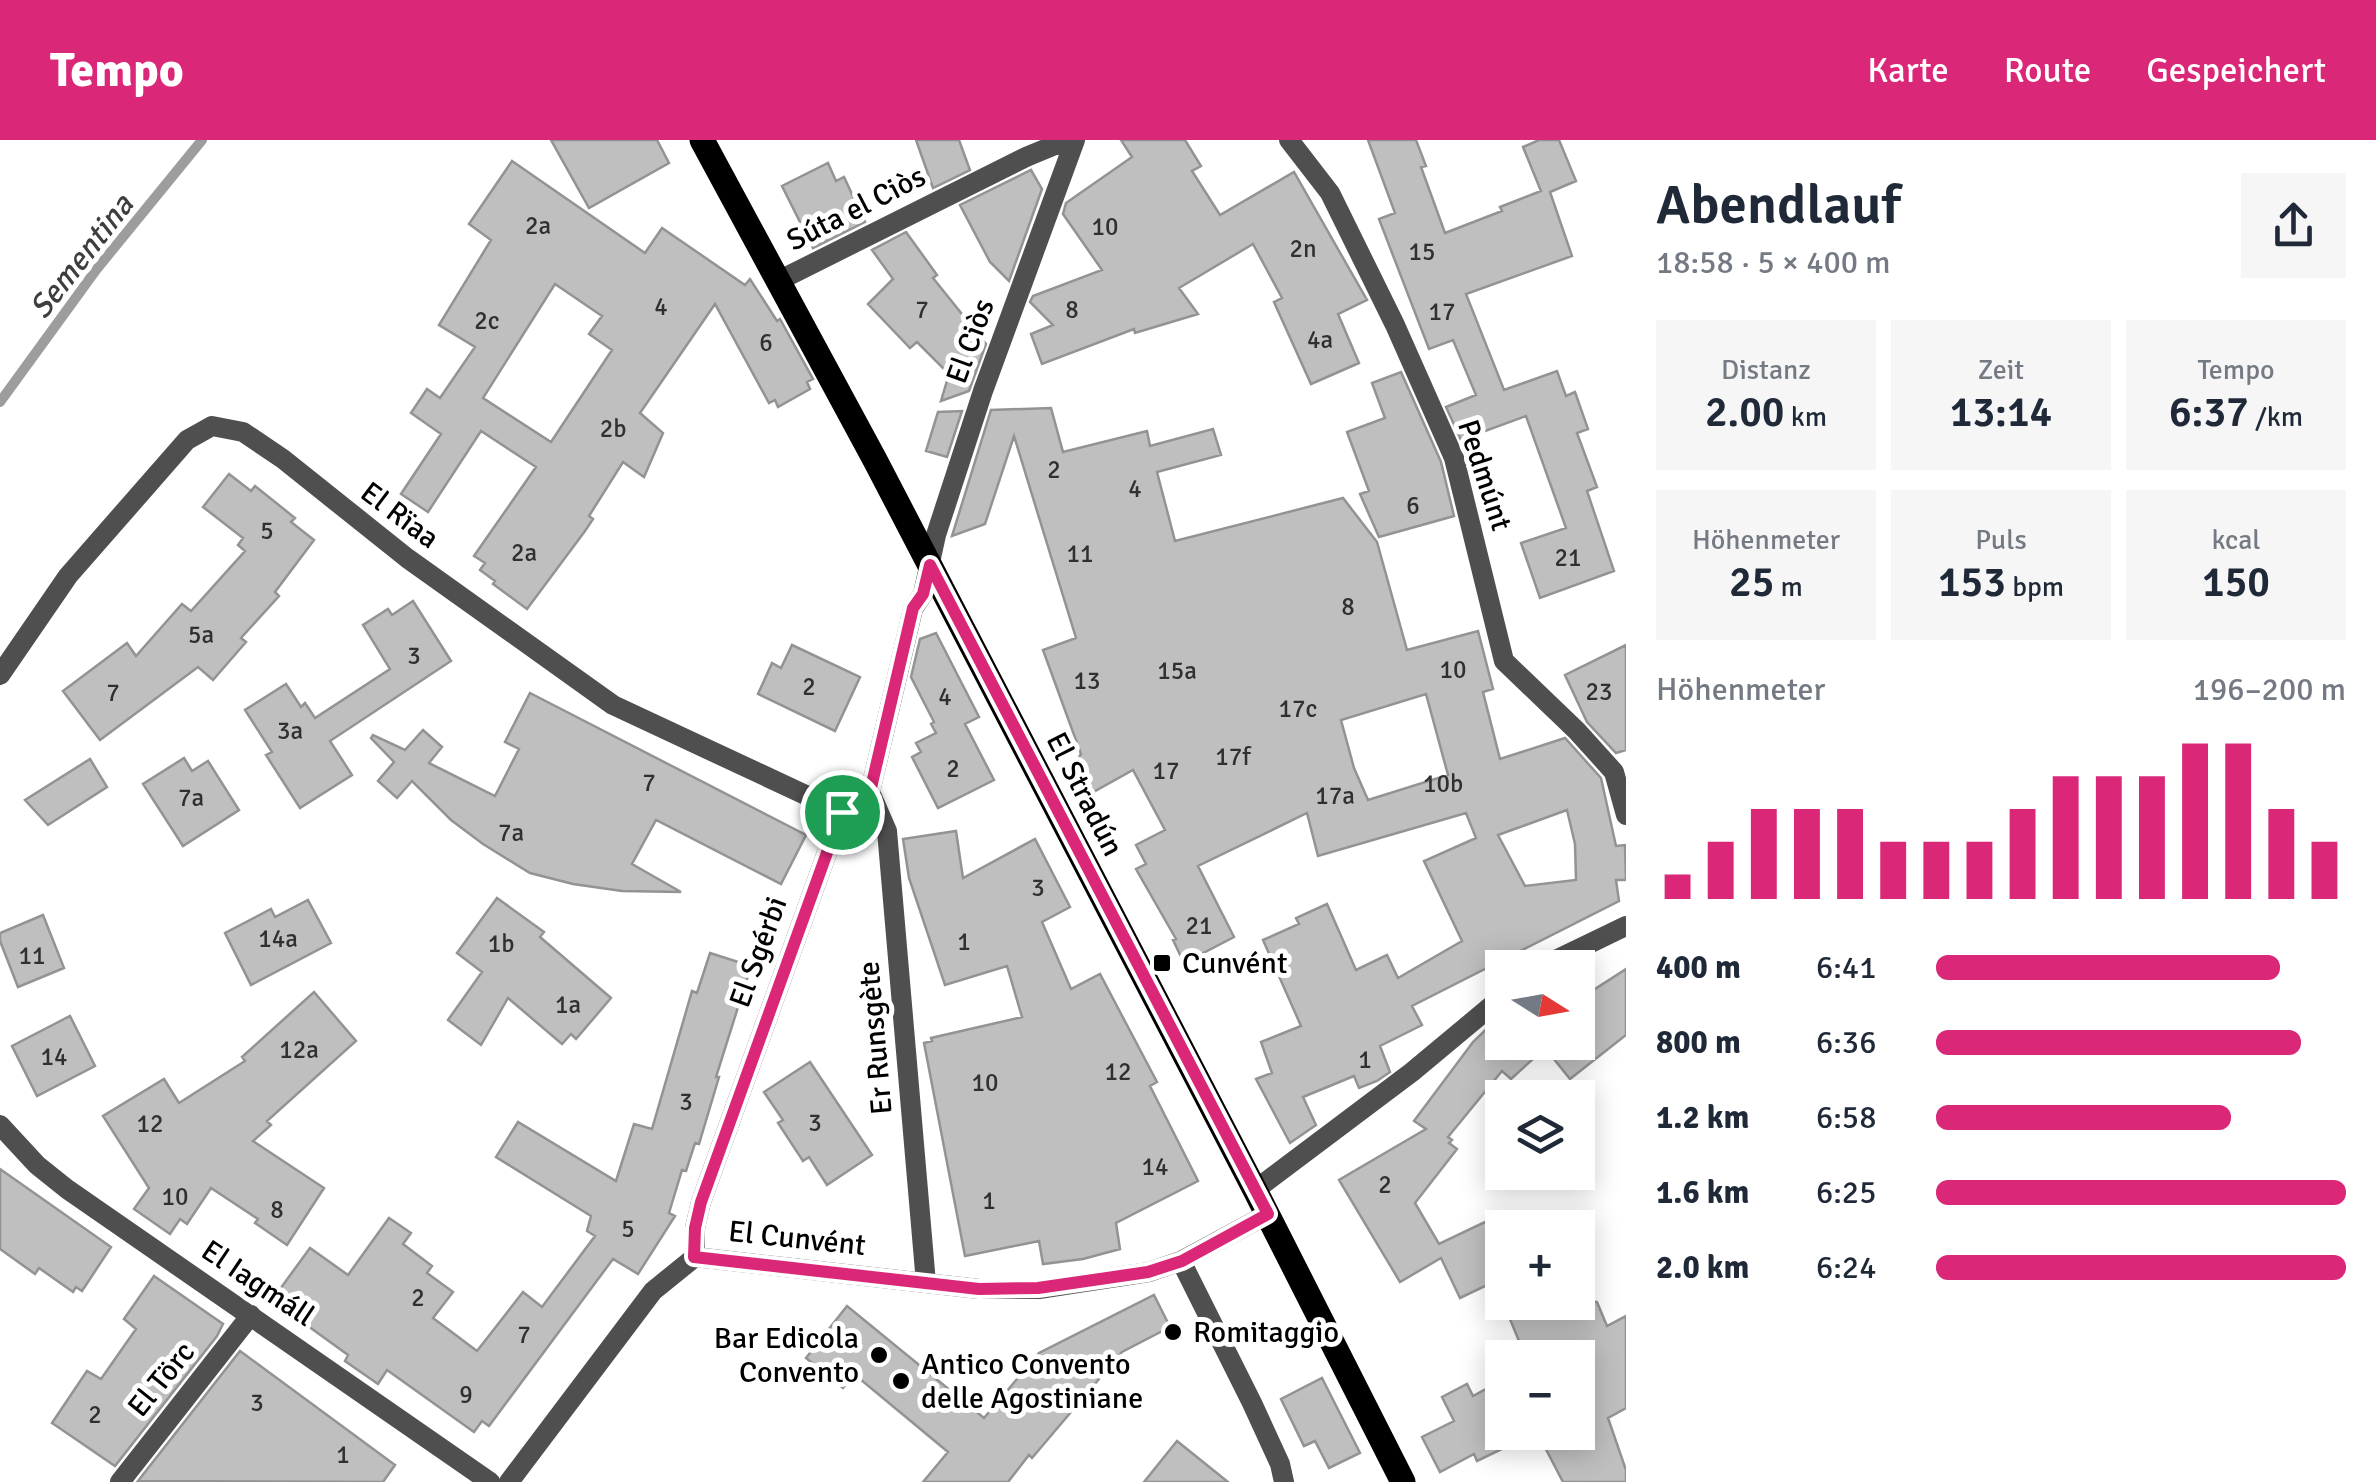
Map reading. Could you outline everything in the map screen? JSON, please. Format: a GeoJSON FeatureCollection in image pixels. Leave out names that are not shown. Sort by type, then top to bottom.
{"type":"FeatureCollection","features":[{"type":"Feature","properties":{"kind":"main road","name":"El Stradún"},"geometry":{"type":"LineString","coordinates":[[702,140],[930,565],[1403,1482]]}},
{"type":"Feature","properties":{"kind":"street","name":"Súta el Ciòs"},"geometry":{"type":"LineString","coordinates":[[780,280],[954,192],[1071,140]]}},
{"type":"Feature","properties":{"kind":"street","name":"El Ciòs"},"geometry":{"type":"LineString","coordinates":[[930,565],[983,391],[1071,140]]}},
{"type":"Feature","properties":{"kind":"street","name":"Pedmúnt"},"geometry":{"type":"LineString","coordinates":[[1289,140],[1330,193],[1454,458],[1504,662],[1614,772],[1626,815]]}},
{"type":"Feature","properties":{"kind":"street","name":"El Rïaa"},"geometry":{"type":"LineString","coordinates":[[0,676],[68,576],[187,440],[212,426],[243,432],[407,558],[613,705],[842,812]]}},
{"type":"Feature","properties":{"kind":"street"},"geometry":{"type":"LineString","coordinates":[[842,812],[870,792],[913,608],[923,594],[930,565]]}},
{"type":"Feature","properties":{"kind":"street","name":"Er Runsgète"},"geometry":{"type":"LineString","coordinates":[[870,792],[887,831],[926,1283]]}},
{"type":"Feature","properties":{"kind":"street","name":"El Sgérbi"},"geometry":{"type":"LineString","coordinates":[[694,1257],[695,1228],[712,1168],[842,812]]}},
{"type":"Feature","properties":{"kind":"street"},"geometry":{"type":"LineString","coordinates":[[1576,950],[1626,926]]}},
{"type":"Feature","properties":{"kind":"street"},"geometry":{"type":"LineString","coordinates":[[1255,1190],[1412,1072],[1485,1011]]}},
{"type":"Feature","properties":{"kind":"street","name":"El Iagmáll"},"geometry":{"type":"LineString","coordinates":[[0,1125],[37,1165],[67,1189],[490,1482]]}},
{"type":"Feature","properties":{"kind":"street","name":"El Cunvént"},"geometry":{"type":"LineString","coordinates":[[509,1482],[653,1291],[694,1257],[1008,1291],[1148,1272],[1182,1261],[1268,1214]]}},
{"type":"Feature","properties":{"kind":"street"},"geometry":{"type":"LineString","coordinates":[[1182,1261],[1273,1448],[1284,1482]]}},
{"type":"Feature","properties":{"kind":"street","name":"El Törc"},"geometry":{"type":"LineString","coordinates":[[120,1482],[252,1316]]}},
{"type":"Feature","properties":{"kind":"building"},"geometry":{"type":"Polygon","coordinates":[[[551,140],[657,140],[669,163],[589,208],[551,140]]]}},
{"type":"Feature","properties":{"kind":"building"},"geometry":{"type":"Polygon","coordinates":[[[916,140],[959,140],[970,170],[933,188],[916,140]]]}},
{"type":"Feature","properties":{"kind":"building"},"geometry":{"type":"Polygon","coordinates":[[[1121,140],[1185,140],[1201,166],[1192,171],[1220,215],[1294,172],[1367,300],[1338,314],[1359,363],[1311,384],[1274,302],[1282,298],[1253,244],[1179,288],[1198,314],[1135,333],[1134,329],[1042,364],[1031,334],[1053,325],[1030,302],[1033,296],[1102,270],[1063,214],[1066,203],[1132,157],[1121,140]]]}},
{"type":"Feature","properties":{"kind":"building"},"geometry":{"type":"Polygon","coordinates":[[[1368,140],[1416,140],[1426,166],[1421,167],[1445,233],[1541,191],[1523,147],[1539,140],[1559,140],[1576,181],[1550,192],[1572,256],[1466,294],[1504,390],[1557,371],[1566,396],[1575,392],[1588,429],[1577,433],[1597,487],[1587,491],[1614,571],[1540,598],[1521,543],[1566,528],[1526,416],[1461,440],[1446,407],[1476,395],[1453,340],[1429,349],[1379,219],[1395,213],[1368,140]]]}},
{"type":"Feature","properties":{"kind":"building"},"geometry":{"type":"Polygon","coordinates":[[[512,161],[645,253],[662,228],[745,285],[750,279],[777,321],[780,319],[813,379],[807,382],[810,389],[778,407],[775,400],[769,403],[715,304],[640,413],[663,433],[644,477],[623,462],[589,516],[593,519],[527,609],[493,584],[495,581],[480,570],[485,563],[474,556],[536,467],[481,431],[428,512],[401,494],[441,434],[411,413],[427,389],[440,398],[475,347],[439,325],[491,240],[469,224],[512,161]],[[555,284],[483,398],[551,442],[612,350],[589,334],[602,316],[555,284]]]}},
{"type":"Feature","properties":{"kind":"building"},"geometry":{"type":"Polygon","coordinates":[[[828,163],[836,181],[844,177],[865,222],[813,248],[782,186],[828,163]]]}},
{"type":"Feature","properties":{"kind":"building"},"geometry":{"type":"Polygon","coordinates":[[[1031,170],[1042,189],[1009,281],[990,262],[960,205],[1031,170]]]}},
{"type":"Feature","properties":{"kind":"building"},"geometry":{"type":"Polygon","coordinates":[[[906,232],[937,275],[933,278],[986,344],[969,391],[941,401],[949,374],[917,342],[910,348],[868,304],[893,279],[872,250],[906,232]]]}},
{"type":"Feature","properties":{"kind":"building"},"geometry":{"type":"Polygon","coordinates":[[[1401,372],[1441,462],[1454,516],[1379,537],[1360,494],[1369,491],[1347,432],[1385,418],[1372,383],[1401,372]]]}},
{"type":"Feature","properties":{"kind":"building"},"geometry":{"type":"Polygon","coordinates":[[[1051,408],[1063,452],[1147,431],[1150,446],[1213,429],[1221,455],[1157,472],[1175,541],[1343,498],[1377,542],[1407,650],[1478,631],[1493,689],[1483,692],[1500,759],[1565,738],[1601,778],[1616,846],[1625,845],[1626,880],[1616,880],[1619,901],[1522,950],[1485,950],[1485,969],[1412,1006],[1422,1025],[1380,1046],[1390,1072],[1359,1088],[1354,1076],[1303,1097],[1316,1125],[1290,1143],[1256,1079],[1272,1073],[1261,1042],[1301,1026],[1263,940],[1299,924],[1296,918],[1327,904],[1356,970],[1387,955],[1398,978],[1462,941],[1424,861],[1476,838],[1466,813],[1318,856],[1307,813],[1198,866],[1234,937],[1184,963],[1173,940],[1176,939],[1136,869],[1146,864],[1136,845],[1165,830],[1133,770],[1079,800],[1070,784],[1071,770],[1081,754],[1043,650],[1076,638],[1014,436],[985,524],[952,536],[991,410],[1051,408]],[[1426,694],[1341,720],[1354,768],[1368,800],[1448,775],[1426,694]],[[1567,810],[1498,835],[1525,886],[1576,880],[1575,844],[1567,810]]]}},
{"type":"Feature","properties":{"kind":"building"},"geometry":{"type":"Polygon","coordinates":[[[962,411],[947,457],[926,451],[938,412],[962,411]]]}},
{"type":"Feature","properties":{"kind":"building"},"geometry":{"type":"Polygon","coordinates":[[[229,474],[251,491],[255,486],[295,518],[291,522],[314,540],[275,592],[279,596],[241,638],[246,642],[213,680],[198,667],[100,740],[63,691],[127,643],[136,656],[182,604],[191,611],[245,551],[238,545],[243,538],[203,507],[229,474]]]}},
{"type":"Feature","properties":{"kind":"building"},"geometry":{"type":"Polygon","coordinates":[[[413,601],[451,661],[330,741],[352,775],[300,808],[266,755],[272,752],[245,710],[286,684],[301,707],[305,703],[315,718],[390,669],[363,625],[388,609],[392,615],[413,601]]]}},
{"type":"Feature","properties":{"kind":"building"},"geometry":{"type":"Polygon","coordinates":[[[936,633],[979,717],[965,724],[994,780],[938,808],[912,757],[921,752],[916,743],[936,733],[911,677],[920,639],[936,633]]]}},
{"type":"Feature","properties":{"kind":"building"},"geometry":{"type":"Polygon","coordinates":[[[792,645],[860,677],[835,731],[758,694],[772,663],[781,668],[792,645]]]}},
{"type":"Feature","properties":{"kind":"building"},"geometry":{"type":"Polygon","coordinates":[[[1626,645],[1626,750],[1616,753],[1587,722],[1565,675],[1626,645]]]}},
{"type":"Feature","properties":{"kind":"building"},"geometry":{"type":"Polygon","coordinates":[[[530,693],[806,835],[781,884],[656,820],[632,864],[681,892],[622,891],[573,884],[530,873],[483,844],[451,820],[412,781],[397,798],[378,781],[394,762],[371,738],[373,735],[405,750],[423,730],[442,747],[429,763],[495,796],[519,749],[505,742],[530,693]]]}},
{"type":"Feature","properties":{"kind":"building"},"geometry":{"type":"Polygon","coordinates":[[[184,758],[192,771],[208,761],[239,810],[183,846],[143,784],[184,758]]]}},
{"type":"Feature","properties":{"kind":"building"},"geometry":{"type":"Polygon","coordinates":[[[90,759],[107,787],[48,825],[25,800],[90,759]]]}},
{"type":"Feature","properties":{"kind":"building"},"geometry":{"type":"Polygon","coordinates":[[[956,831],[963,878],[1035,839],[1070,907],[1042,922],[1071,989],[1100,974],[1157,1082],[1150,1086],[1198,1181],[1116,1223],[1120,1249],[1043,1264],[1039,1241],[965,1256],[924,1043],[932,1041],[931,1038],[1022,1017],[1007,966],[945,985],[909,878],[903,839],[956,831]]]}},
{"type":"Feature","properties":{"kind":"building"},"geometry":{"type":"Polygon","coordinates":[[[497,898],[544,932],[540,937],[611,998],[576,1039],[571,1034],[562,1044],[508,998],[481,1045],[448,1020],[482,972],[457,953],[497,898]]]}},
{"type":"Feature","properties":{"kind":"building"},"geometry":{"type":"Polygon","coordinates":[[[308,900],[331,943],[251,985],[225,933],[271,909],[275,917],[308,900]]]}},
{"type":"Feature","properties":{"kind":"building"},"geometry":{"type":"Polygon","coordinates":[[[43,915],[64,968],[18,987],[0,933],[43,915]]]}},
{"type":"Feature","properties":{"kind":"building"},"geometry":{"type":"Polygon","coordinates":[[[710,953],[751,966],[699,1144],[695,1143],[686,1171],[682,1170],[669,1213],[675,1216],[638,1274],[613,1259],[489,1426],[482,1421],[474,1432],[387,1370],[378,1384],[345,1361],[348,1355],[272,1300],[310,1248],[348,1275],[389,1218],[411,1233],[403,1244],[432,1266],[427,1273],[453,1292],[433,1318],[477,1351],[523,1292],[542,1307],[595,1236],[587,1231],[591,1216],[496,1157],[518,1122],[616,1181],[634,1124],[652,1129],[692,991],[697,993],[710,953]]]}},
{"type":"Feature","properties":{"kind":"building"},"geometry":{"type":"Polygon","coordinates":[[[1626,969],[1626,1035],[1595,1059],[1595,989],[1626,969]]]}},
{"type":"Feature","properties":{"kind":"building"},"geometry":{"type":"Polygon","coordinates":[[[314,992],[356,1041],[267,1121],[271,1125],[253,1141],[324,1188],[287,1245],[255,1223],[258,1219],[211,1188],[187,1224],[180,1219],[170,1234],[134,1209],[149,1188],[103,1116],[164,1079],[179,1103],[245,1061],[242,1057],[314,992]]]}},
{"type":"Feature","properties":{"kind":"building"},"geometry":{"type":"Polygon","coordinates":[[[70,1016],[95,1066],[37,1096],[12,1046],[70,1016]]]}},
{"type":"Feature","properties":{"kind":"building"},"geometry":{"type":"Polygon","coordinates":[[[1485,1030],[1485,1060],[1532,1060],[1511,1079],[1502,1071],[1495,1080],[1485,1080],[1485,1092],[1448,1137],[1457,1149],[1415,1203],[1439,1244],[1485,1222],[1485,1286],[1460,1298],[1441,1258],[1400,1282],[1339,1180],[1426,1129],[1414,1121],[1485,1030]]]}},
{"type":"Feature","properties":{"kind":"building"},"geometry":{"type":"Polygon","coordinates":[[[1555,1060],[1594,1060],[1570,1079],[1555,1060]]]}},
{"type":"Feature","properties":{"kind":"building"},"geometry":{"type":"Polygon","coordinates":[[[810,1062],[872,1155],[827,1185],[809,1157],[803,1161],[778,1123],[783,1120],[764,1092],[810,1062]]]}},
{"type":"Feature","properties":{"kind":"building"},"geometry":{"type":"Polygon","coordinates":[[[0,1169],[111,1247],[82,1291],[76,1287],[73,1292],[39,1268],[35,1274],[0,1249],[0,1169]]]}},
{"type":"Feature","properties":{"kind":"building"},"geometry":{"type":"Polygon","coordinates":[[[154,1276],[223,1324],[115,1466],[52,1423],[87,1371],[101,1379],[136,1329],[124,1319],[154,1276]]]}},
{"type":"Feature","properties":{"kind":"building"},"geometry":{"type":"Polygon","coordinates":[[[1154,1295],[1170,1327],[1122,1352],[1008,1482],[923,1482],[948,1452],[854,1374],[843,1388],[806,1358],[847,1306],[984,1418],[1039,1353],[1154,1295]]]}},
{"type":"Feature","properties":{"kind":"building"},"geometry":{"type":"Polygon","coordinates":[[[1595,1302],[1607,1326],[1626,1316],[1626,1408],[1608,1418],[1626,1470],[1626,1482],[1563,1482],[1546,1450],[1595,1450],[1595,1340],[1519,1340],[1510,1320],[1595,1320],[1595,1302]]]}},
{"type":"Feature","properties":{"kind":"building"},"geometry":{"type":"Polygon","coordinates":[[[240,1351],[395,1465],[383,1482],[138,1481],[240,1351]]]}},
{"type":"Feature","properties":{"kind":"building"},"geometry":{"type":"Polygon","coordinates":[[[1322,1378],[1360,1453],[1329,1468],[1315,1441],[1304,1446],[1281,1399],[1322,1378]]]}},
{"type":"Feature","properties":{"kind":"building"},"geometry":{"type":"Polygon","coordinates":[[[1467,1384],[1473,1396],[1485,1389],[1485,1450],[1500,1450],[1477,1461],[1474,1454],[1440,1472],[1422,1437],[1454,1421],[1442,1397],[1467,1384]]]}},
{"type":"Feature","properties":{"kind":"building"},"geometry":{"type":"Polygon","coordinates":[[[1177,1441],[1228,1482],[1144,1482],[1177,1441]]]}},
{"type":"Feature","properties":{"kind":"waterway","name":"Sementina"},"geometry":{"type":"LineString","coordinates":[[0,402],[96,270],[202,140]]}},
{"type":"Feature","properties":{"kind":"place","name":"Cunvént"},"geometry":{"type":"Point","coordinates":[1162,963]}},
{"type":"Feature","properties":{"kind":"place","name":"Romitaggio"},"geometry":{"type":"Point","coordinates":[1173,1332]}},
{"type":"Feature","properties":{"kind":"place","name":"Bar Edicola Convento"},"geometry":{"type":"Point","coordinates":[879,1355]}},
{"type":"Feature","properties":{"kind":"place","name":"Antico Convento delle Agostiniane"},"geometry":{"type":"Point","coordinates":[901,1381]}},
{"type":"Feature","properties":{"kind":"route"},"geometry":{"type":"LineString","coordinates":[[930,565],[1268,1214],[1182,1261],[1148,1272],[1008,1291],[694,1257],[701,1202],[723,1135],[842,812],[870,792],[913,608],[923,594],[930,565]]}}]}
